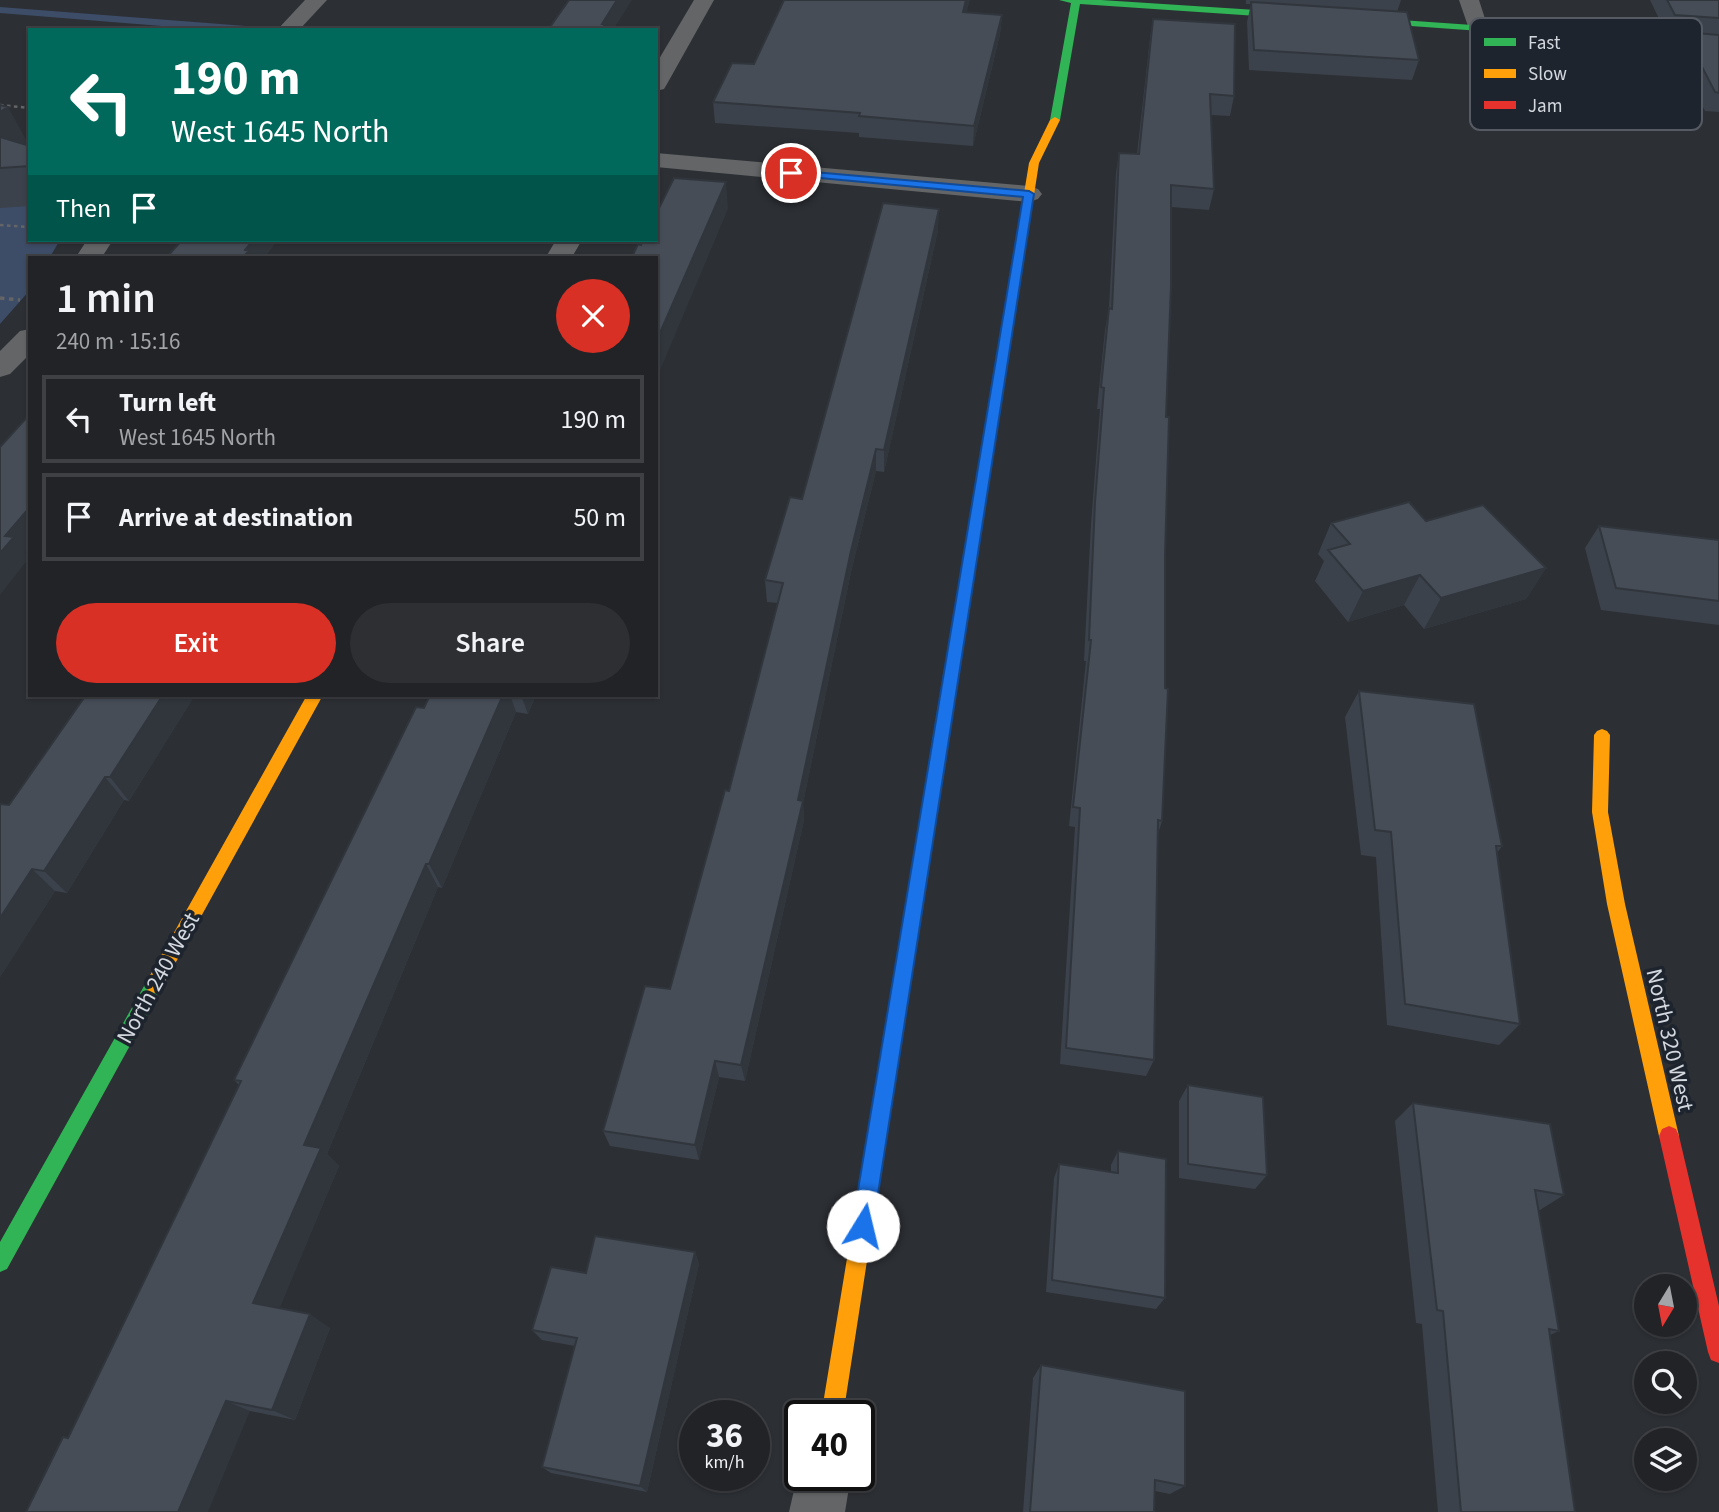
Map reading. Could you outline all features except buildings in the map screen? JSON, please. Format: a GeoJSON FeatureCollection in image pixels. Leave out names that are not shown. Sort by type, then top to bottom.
{"type":"FeatureCollection","features":[{"type":"Feature","properties":{"kind":"street"},"geometry":{"type":"LineString","coordinates":[[289,28],[317,0]]}},
{"type":"Feature","properties":{"kind":"street"},"geometry":{"type":"LineString","coordinates":[[658,81],[704,0]]}},
{"type":"Feature","properties":{"kind":"street"},"geometry":{"type":"LineString","coordinates":[[1469,0],[1474,18]]}},
{"type":"Feature","properties":{"kind":"street"},"geometry":{"type":"LineString","coordinates":[[835,1400],[1034,163],[1057,117],[1069,1],[1315,17]]}},
{"type":"Feature","properties":{"kind":"street"},"geometry":{"type":"LineString","coordinates":[[1342,19],[1470,28]]}},
{"type":"Feature","properties":{"kind":"street"},"geometry":{"type":"LineString","coordinates":[[658,160],[1029,194]]}},
{"type":"Feature","properties":{"kind":"street"},"geometry":{"type":"LineString","coordinates":[[0,368],[28,339]]}},
{"type":"Feature","properties":{"kind":"street","name":"North 240 West"},"geometry":{"type":"LineString","coordinates":[[0,1262],[314,697]]}},
{"type":"Feature","properties":{"kind":"street","name":"North 320 West"},"geometry":{"type":"LineString","coordinates":[[1601,735],[1600,812],[1616,904],[1719,1352]]}},
{"type":"Feature","properties":{"kind":"street"},"geometry":{"type":"LineString","coordinates":[[817,1512],[820,1491]]}},
{"type":"Feature","properties":{"kind":"path"},"geometry":{"type":"LineString","coordinates":[[0,106],[28,108]]}},
{"type":"Feature","properties":{"kind":"path"},"geometry":{"type":"LineString","coordinates":[[0,225],[28,227]]}},
{"type":"Feature","properties":{"kind":"path"},"geometry":{"type":"LineString","coordinates":[[0,298],[26,300]]}},
{"type":"Feature","properties":{"kind":"shaded area"},"geometry":{"type":"Polygon","coordinates":[[[0,7],[260,27],[186,28],[0,13],[0,7]]]}},
{"type":"Feature","properties":{"kind":"shaded area"},"geometry":{"type":"Polygon","coordinates":[[[28,189],[28,242],[59,242],[51,256],[28,256],[28,292],[0,324],[0,208],[28,189]]]}},
{"type":"Feature","properties":{"kind":"traffic: fast"},"geometry":{"type":"LineString","coordinates":[[1063,0],[1302,16]]}},
{"type":"Feature","properties":{"kind":"traffic: fast"},"geometry":{"type":"LineString","coordinates":[[1055,120],[1076,1]]}},
{"type":"Feature","properties":{"kind":"traffic: fast"},"geometry":{"type":"LineString","coordinates":[[1358,20],[1470,28]]}},
{"type":"Feature","properties":{"kind":"traffic: fast"},"geometry":{"type":"LineString","coordinates":[[1702,44],[1719,45]]}},
{"type":"Feature","properties":{"kind":"traffic: fast"},"geometry":{"type":"LineString","coordinates":[[895,1022],[946,706]]}},
{"type":"Feature","properties":{"kind":"traffic: fast"},"geometry":{"type":"LineString","coordinates":[[0,1262],[154,985]]}},
{"type":"Feature","properties":{"kind":"traffic: slow"},"geometry":{"type":"LineString","coordinates":[[995,406],[1034,163],[1055,120]]}},
{"type":"Feature","properties":{"kind":"traffic: slow"},"geometry":{"type":"LineString","coordinates":[[154,985],[314,697]]}},
{"type":"Feature","properties":{"kind":"traffic: slow"},"geometry":{"type":"LineString","coordinates":[[1602,735],[1600,812],[1616,904],[1669,1136]]}},
{"type":"Feature","properties":{"kind":"traffic: slow"},"geometry":{"type":"LineString","coordinates":[[835,1400],[895,1022]]}},
{"type":"Feature","properties":{"kind":"traffic: jam"},"geometry":{"type":"LineString","coordinates":[[946,706],[995,406]]}},
{"type":"Feature","properties":{"kind":"traffic: jam"},"geometry":{"type":"LineString","coordinates":[[1669,1136],[1719,1352]]}},
{"type":"Feature","properties":{"kind":"route"},"geometry":{"type":"LineString","coordinates":[[791,173],[1029,194],[863,1226]]}}]}
